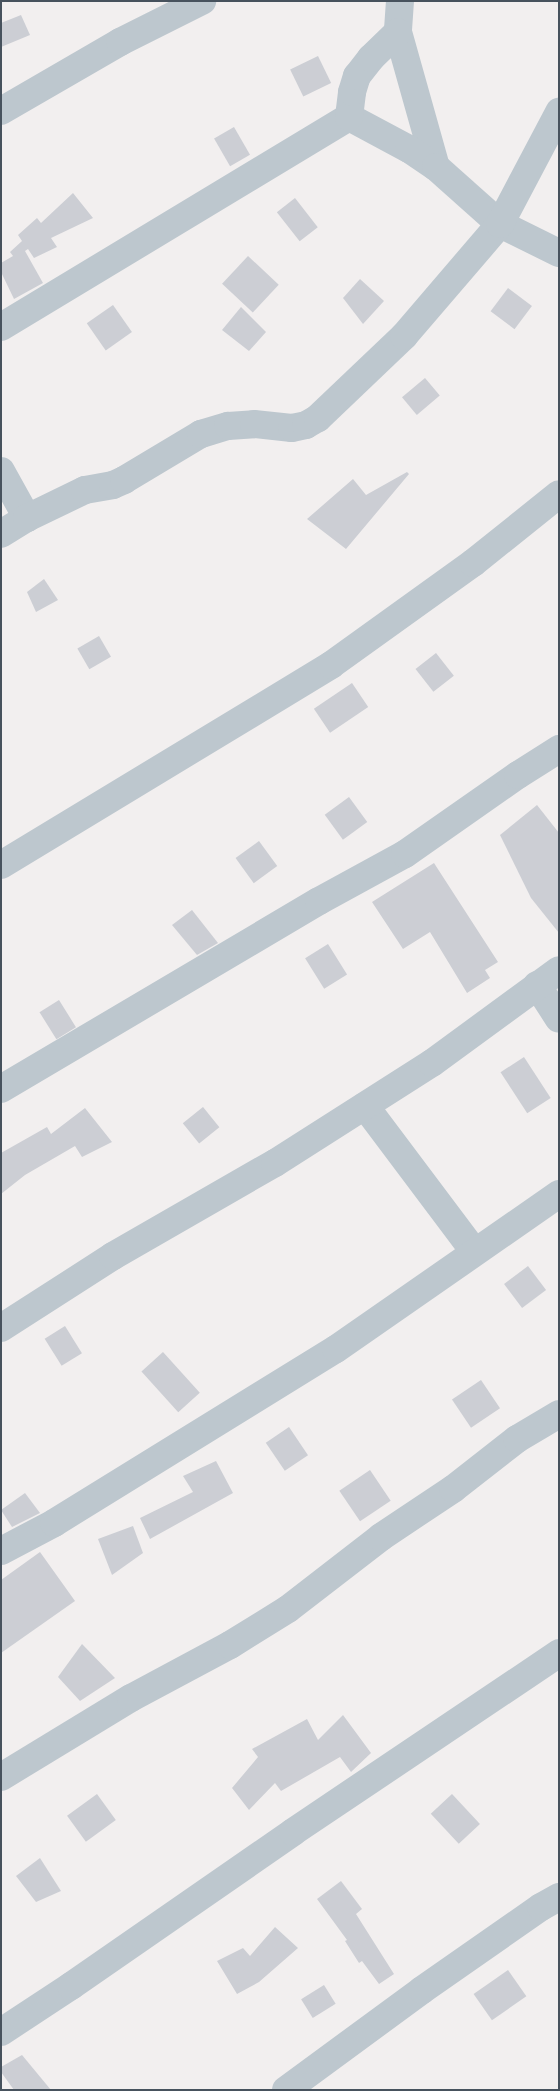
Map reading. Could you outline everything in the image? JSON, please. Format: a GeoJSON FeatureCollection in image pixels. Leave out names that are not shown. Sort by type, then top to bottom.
{"type":"FeatureCollection","features":[{"type":"Feature","properties":{"kind":"street"},"geometry":{"type":"LineString","coordinates":[[1,111],[120,42],[202,1]]}},
{"type":"Feature","properties":{"kind":"street"},"geometry":{"type":"LineString","coordinates":[[400,1],[398,32],[436,167]]}},
{"type":"Feature","properties":{"kind":"street"},"geometry":{"type":"LineString","coordinates":[[349,116],[352,92],[357,76],[371,58],[398,32]]}},
{"type":"Feature","properties":{"kind":"street"},"geometry":{"type":"LineString","coordinates":[[1,534],[27,518],[85,490],[113,485],[124,480],[201,434],[228,426],[254,424],[292,428],[306,425],[318,418],[404,336],[500,224],[559,112]]}},
{"type":"Feature","properties":{"kind":"street"},"geometry":{"type":"LineString","coordinates":[[349,116],[409,149],[436,167],[500,224],[559,253]]}},
{"type":"Feature","properties":{"kind":"street"},"geometry":{"type":"LineString","coordinates":[[1,327],[349,116]]}},
{"type":"Feature","properties":{"kind":"street"},"geometry":{"type":"LineString","coordinates":[[1,471],[27,518]]}},
{"type":"Feature","properties":{"kind":"street"},"geometry":{"type":"LineString","coordinates":[[1,865],[331,665],[473,564],[559,494]]}},
{"type":"Feature","properties":{"kind":"street"},"geometry":{"type":"LineString","coordinates":[[1,1089],[319,901],[406,854],[518,774],[559,749]]}},
{"type":"Feature","properties":{"kind":"street"},"geometry":{"type":"LineString","coordinates":[[1,1328],[113,1256],[275,1163],[365,1106],[432,1063],[548,978],[559,1018]]}},
{"type":"Feature","properties":{"kind":"street"},"geometry":{"type":"LineString","coordinates":[[365,1106],[474,1251]]}},
{"type":"Feature","properties":{"kind":"street"},"geometry":{"type":"LineString","coordinates":[[1,1551],[54,1522],[336,1349],[474,1251],[559,1194]]}},
{"type":"Feature","properties":{"kind":"street"},"geometry":{"type":"LineString","coordinates":[[1,1777],[131,1698],[230,1645],[288,1609],[381,1537],[518,1439],[559,1414]]}},
{"type":"Feature","properties":{"kind":"street"},"geometry":{"type":"LineString","coordinates":[[1,2032],[559,1653]]}},
{"type":"Feature","properties":{"kind":"street"},"geometry":{"type":"LineString","coordinates":[[286,2090],[422,1990],[541,1907],[559,1897]]}},
{"type":"Feature","properties":{"kind":"building"},"geometry":{"type":"Polygon","coordinates":[[[21,15],[30,35],[1,47],[1,23],[21,15]]]}},
{"type":"Feature","properties":{"kind":"building"},"geometry":{"type":"Polygon","coordinates":[[[318,56],[331,83],[303,97],[290,70],[318,56]]]}},
{"type":"Feature","properties":{"kind":"building"},"geometry":{"type":"Polygon","coordinates":[[[234,127],[250,155],[230,166],[214,138],[234,127]]]}},
{"type":"Feature","properties":{"kind":"building"},"geometry":{"type":"Polygon","coordinates":[[[73,193],[93,218],[51,238],[57,247],[34,258],[28,249],[25,251],[43,283],[14,299],[1,272],[1,263],[13,256],[10,252],[22,241],[18,235],[37,218],[41,223],[73,193]]]}},
{"type":"Feature","properties":{"kind":"building"},"geometry":{"type":"Polygon","coordinates":[[[295,198],[318,227],[300,241],[277,212],[295,198]]]}},
{"type":"Feature","properties":{"kind":"building"},"geometry":{"type":"Polygon","coordinates":[[[248,256],[279,285],[253,312],[222,284],[248,256]]]}},
{"type":"Feature","properties":{"kind":"building"},"geometry":{"type":"Polygon","coordinates":[[[360,279],[384,301],[363,324],[343,298],[360,279]]]}},
{"type":"Feature","properties":{"kind":"building"},"geometry":{"type":"Polygon","coordinates":[[[508,288],[532,306],[515,329],[491,311],[508,288]]]}},
{"type":"Feature","properties":{"kind":"building"},"geometry":{"type":"Polygon","coordinates":[[[113,305],[132,332],[106,350],[87,323],[113,305]]]}},
{"type":"Feature","properties":{"kind":"building"},"geometry":{"type":"Polygon","coordinates":[[[241,307],[266,332],[249,351],[222,330],[241,307]]]}},
{"type":"Feature","properties":{"kind":"building"},"geometry":{"type":"Polygon","coordinates":[[[425,378],[440,396],[417,415],[402,397],[425,378]]]}},
{"type":"Feature","properties":{"kind":"building"},"geometry":{"type":"Polygon","coordinates":[[[407,472],[409,474],[346,549],[307,519],[353,479],[366,495],[407,472]]]}},
{"type":"Feature","properties":{"kind":"building"},"geometry":{"type":"Polygon","coordinates":[[[44,579],[58,600],[36,612],[27,592],[44,579]]]}},
{"type":"Feature","properties":{"kind":"building"},"geometry":{"type":"Polygon","coordinates":[[[99,636],[111,657],[89,669],[77,648],[99,636]]]}},
{"type":"Feature","properties":{"kind":"building"},"geometry":{"type":"Polygon","coordinates":[[[436,653],[454,676],[433,692],[416,669],[436,653]]]}},
{"type":"Feature","properties":{"kind":"building"},"geometry":{"type":"Polygon","coordinates":[[[352,683],[368,707],[330,733],[314,709],[352,683]]]}},
{"type":"Feature","properties":{"kind":"building"},"geometry":{"type":"Polygon","coordinates":[[[349,797],[367,822],[343,840],[325,815],[349,797]]]}},
{"type":"Feature","properties":{"kind":"building"},"geometry":{"type":"Polygon","coordinates":[[[537,805],[559,833],[559,933],[531,898],[500,835],[537,805]]]}},
{"type":"Feature","properties":{"kind":"building"},"geometry":{"type":"Polygon","coordinates":[[[259,841],[277,866],[254,883],[236,858],[259,841]]]}},
{"type":"Feature","properties":{"kind":"building"},"geometry":{"type":"Polygon","coordinates":[[[434,863],[498,962],[485,970],[490,978],[467,993],[430,932],[403,949],[372,902],[434,863]]]}},
{"type":"Feature","properties":{"kind":"building"},"geometry":{"type":"Polygon","coordinates":[[[192,910],[218,943],[197,955],[172,925],[192,910]]]}},
{"type":"Feature","properties":{"kind":"building"},"geometry":{"type":"Polygon","coordinates":[[[328,944],[347,975],[324,989],[305,958],[328,944]]]}},
{"type":"Feature","properties":{"kind":"building"},"geometry":{"type":"Polygon","coordinates":[[[59,1000],[76,1027],[56,1039],[39,1012],[59,1000]]]}},
{"type":"Feature","properties":{"kind":"building"},"geometry":{"type":"Polygon","coordinates":[[[524,1057],[551,1098],[527,1113],[501,1072],[524,1057]]]}},
{"type":"Feature","properties":{"kind":"building"},"geometry":{"type":"Polygon","coordinates":[[[203,1107],[219,1127],[199,1144],[183,1123],[203,1107]]]}},
{"type":"Feature","properties":{"kind":"building"},"geometry":{"type":"Polygon","coordinates":[[[85,1108],[112,1142],[82,1157],[75,1146],[25,1175],[1,1194],[1,1153],[47,1127],[51,1134],[85,1108]]]}},
{"type":"Feature","properties":{"kind":"building"},"geometry":{"type":"Polygon","coordinates":[[[528,1266],[546,1290],[522,1308],[504,1284],[528,1266]]]}},
{"type":"Feature","properties":{"kind":"building"},"geometry":{"type":"Polygon","coordinates":[[[65,1326],[82,1353],[62,1366],[45,1339],[65,1326]]]}},
{"type":"Feature","properties":{"kind":"building"},"geometry":{"type":"Polygon","coordinates":[[[163,1352],[200,1393],[178,1412],[141,1371],[163,1352]]]}},
{"type":"Feature","properties":{"kind":"building"},"geometry":{"type":"Polygon","coordinates":[[[481,1380],[500,1408],[471,1428],[452,1400],[481,1380]]]}},
{"type":"Feature","properties":{"kind":"building"},"geometry":{"type":"Polygon","coordinates":[[[289,1427],[308,1455],[285,1471],[266,1443],[289,1427]]]}},
{"type":"Feature","properties":{"kind":"building"},"geometry":{"type":"Polygon","coordinates":[[[216,1461],[233,1493],[150,1539],[140,1518],[193,1492],[183,1476],[216,1461]]]}},
{"type":"Feature","properties":{"kind":"building"},"geometry":{"type":"Polygon","coordinates":[[[370,1470],[391,1501],[360,1521],[339,1491],[370,1470]]]}},
{"type":"Feature","properties":{"kind":"building"},"geometry":{"type":"Polygon","coordinates":[[[25,1493],[40,1513],[12,1527],[1,1510],[25,1493]]]}},
{"type":"Feature","properties":{"kind":"building"},"geometry":{"type":"Polygon","coordinates":[[[133,1526],[143,1553],[112,1575],[98,1539],[133,1526]]]}},
{"type":"Feature","properties":{"kind":"building"},"geometry":{"type":"Polygon","coordinates":[[[40,1552],[75,1601],[1,1653],[1,1580],[40,1552]]]}},
{"type":"Feature","properties":{"kind":"building"},"geometry":{"type":"Polygon","coordinates":[[[82,1644],[115,1678],[80,1701],[58,1677],[82,1644]]]}},
{"type":"Feature","properties":{"kind":"building"},"geometry":{"type":"Polygon","coordinates":[[[343,1715],[371,1753],[351,1772],[340,1757],[281,1791],[275,1783],[249,1810],[232,1788],[258,1757],[252,1749],[307,1719],[318,1740],[343,1715]]]}},
{"type":"Feature","properties":{"kind":"building"},"geometry":{"type":"Polygon","coordinates":[[[97,1794],[116,1820],[86,1842],[67,1816],[97,1794]]]}},
{"type":"Feature","properties":{"kind":"building"},"geometry":{"type":"Polygon","coordinates":[[[452,1794],[480,1824],[459,1844],[431,1814],[452,1794]]]}},
{"type":"Feature","properties":{"kind":"building"},"geometry":{"type":"Polygon","coordinates":[[[40,1858],[61,1891],[36,1902],[16,1876],[40,1858]]]}},
{"type":"Feature","properties":{"kind":"building"},"geometry":{"type":"Polygon","coordinates":[[[341,1881],[362,1909],[356,1914],[394,1974],[379,1984],[362,1961],[359,1963],[345,1941],[347,1940],[317,1899],[341,1881]]]}},
{"type":"Feature","properties":{"kind":"building"},"geometry":{"type":"Polygon","coordinates":[[[275,1927],[298,1948],[259,1982],[237,1994],[217,1961],[243,1948],[250,1956],[275,1927]]]}},
{"type":"Feature","properties":{"kind":"building"},"geometry":{"type":"Polygon","coordinates":[[[508,1970],[526,1996],[492,2020],[474,1994],[508,1970]]]}},
{"type":"Feature","properties":{"kind":"building"},"geometry":{"type":"Polygon","coordinates":[[[324,1985],[336,2004],[313,2018],[301,1999],[324,1985]]]}},
{"type":"Feature","properties":{"kind":"building"},"geometry":{"type":"Polygon","coordinates":[[[22,2055],[51,2090],[14,2090],[1,2072],[1,2067],[22,2055]]]}}]}
